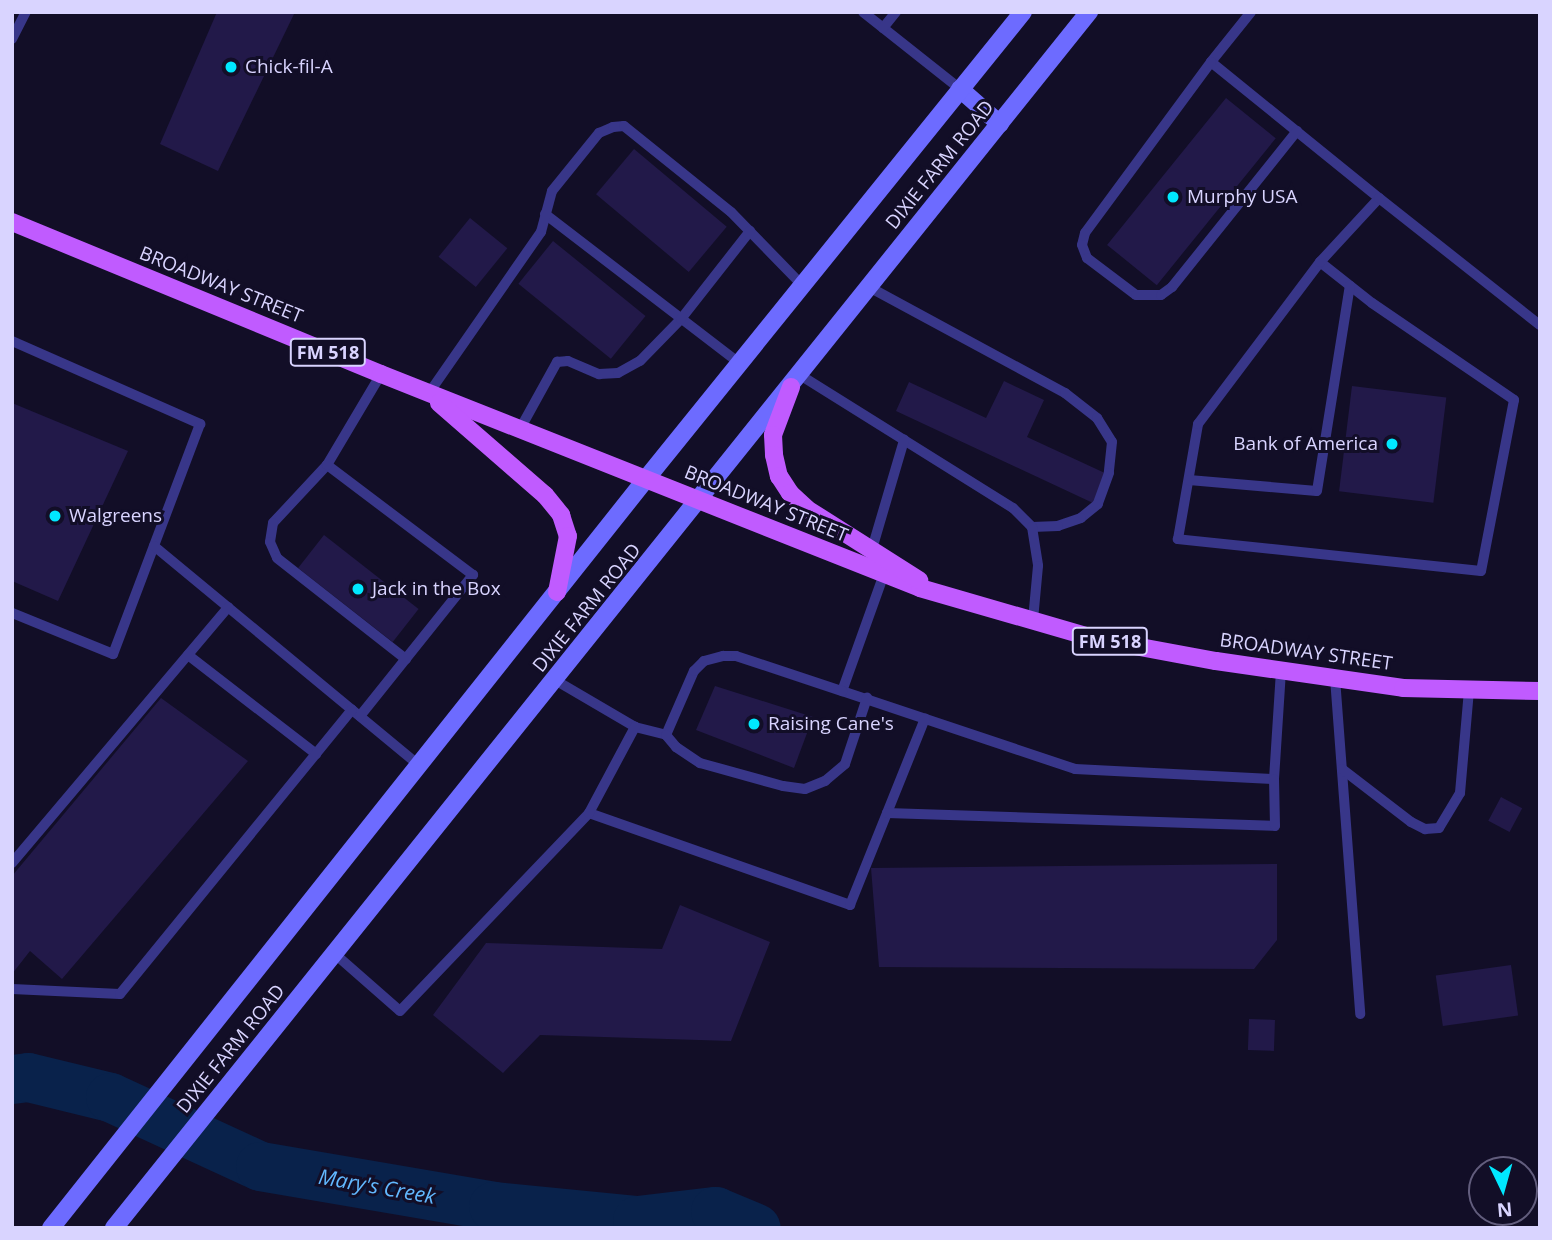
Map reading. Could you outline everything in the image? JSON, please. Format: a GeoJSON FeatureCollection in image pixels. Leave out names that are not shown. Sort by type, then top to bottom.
{"type":"FeatureCollection","features":[{"type":"Feature","properties":{"kind":"main road","name":"DIXIE FARM ROAD"},"geometry":{"type":"LineString","coordinates":[[51,1228],[646,479],[1023,12]]}},
{"type":"Feature","properties":{"kind":"main road","name":"DIXIE FARM ROAD"},"geometry":{"type":"LineString","coordinates":[[114,1228],[700,501],[1089,12]]}},
{"type":"Feature","properties":{"kind":"main road"},"geometry":{"type":"LineString","coordinates":[[960,89],[1000,124]]}},
{"type":"Feature","properties":{"kind":"main road","name":"BROADWAY STREET"},"geometry":{"type":"LineString","coordinates":[[14,226],[942,595],[1097,639],[1281,670],[1403,688],[1540,691]]}},
{"type":"Feature","properties":{"kind":"main road"},"geometry":{"type":"LineString","coordinates":[[796,381],[773,435],[779,476],[790,493],[807,509],[942,595]]}},
{"type":"Feature","properties":{"kind":"main road"},"geometry":{"type":"LineString","coordinates":[[429,393],[545,495],[561,515],[568,536],[557,592]]}},
{"type":"Feature","properties":{"kind":"lane"},"geometry":{"type":"LineString","coordinates":[[13,35],[26,12]]}},
{"type":"Feature","properties":{"kind":"lane"},"geometry":{"type":"LineString","coordinates":[[863,12],[960,89]]}},
{"type":"Feature","properties":{"kind":"lane"},"geometry":{"type":"LineString","coordinates":[[883,28],[896,12]]}},
{"type":"Feature","properties":{"kind":"lane"},"geometry":{"type":"LineString","coordinates":[[1251,12],[1085,233],[1082,245],[1087,258],[1136,295],[1161,295],[1172,287],[1297,131]]}},
{"type":"Feature","properties":{"kind":"lane"},"geometry":{"type":"LineString","coordinates":[[1211,62],[1540,325]]}},
{"type":"Feature","properties":{"kind":"lane"},"geometry":{"type":"LineString","coordinates":[[429,393],[541,232],[552,191],[599,133],[625,126],[731,212],[802,285]]}},
{"type":"Feature","properties":{"kind":"lane"},"geometry":{"type":"LineString","coordinates":[[1320,262],[1349,286],[1514,400],[1481,571],[1178,539],[1198,424],[1320,262],[1379,198]]}},
{"type":"Feature","properties":{"kind":"lane"},"geometry":{"type":"LineString","coordinates":[[545,214],[739,363]]}},
{"type":"Feature","properties":{"kind":"lane"},"geometry":{"type":"LineString","coordinates":[[520,429],[557,362],[568,361],[599,374],[618,373],[640,361],[681,319],[750,232]]}},
{"type":"Feature","properties":{"kind":"lane"},"geometry":{"type":"LineString","coordinates":[[1189,480],[1317,492],[1349,286]]}},
{"type":"Feature","properties":{"kind":"lane"},"geometry":{"type":"LineString","coordinates":[[869,287],[1066,393],[1097,418],[1112,442],[1109,473],[1098,504],[1081,518],[1058,526],[1032,527]]}},
{"type":"Feature","properties":{"kind":"lane"},"geometry":{"type":"LineString","coordinates":[[12,341],[200,424],[113,654],[12,613]]}},
{"type":"Feature","properties":{"kind":"lane"},"geometry":{"type":"LineString","coordinates":[[381,374],[327,466],[273,523],[270,541],[277,558],[406,659]]}},
{"type":"Feature","properties":{"kind":"lane"},"geometry":{"type":"LineString","coordinates":[[796,381],[904,440],[1013,508],[1032,527],[1038,566],[1032,620]]}},
{"type":"Feature","properties":{"kind":"lane"},"geometry":{"type":"LineString","coordinates":[[872,549],[904,440]]}},
{"type":"Feature","properties":{"kind":"lane"},"geometry":{"type":"LineString","coordinates":[[12,989],[120,993],[316,754],[406,659],[473,575],[327,466]]}},
{"type":"Feature","properties":{"kind":"lane"},"geometry":{"type":"LineString","coordinates":[[154,546],[419,765]]}},
{"type":"Feature","properties":{"kind":"lane"},"geometry":{"type":"LineString","coordinates":[[842,691],[884,574]]}},
{"type":"Feature","properties":{"kind":"lane"},"geometry":{"type":"LineString","coordinates":[[12,863],[228,607]]}},
{"type":"Feature","properties":{"kind":"lane"},"geometry":{"type":"LineString","coordinates":[[188,655],[316,754]]}},
{"type":"Feature","properties":{"kind":"lane"},"geometry":{"type":"LineString","coordinates":[[666,735],[694,671],[704,661],[736,656],[1075,769],[1275,779]]}},
{"type":"Feature","properties":{"kind":"lane"},"geometry":{"type":"LineString","coordinates":[[887,813],[1275,827],[1281,670]]}},
{"type":"Feature","properties":{"kind":"lane"},"geometry":{"type":"LineString","coordinates":[[1335,678],[1360,1014]]}},
{"type":"Feature","properties":{"kind":"lane"},"geometry":{"type":"LineString","coordinates":[[555,680],[635,727],[666,735],[676,747],[700,763],[783,786],[805,789],[825,781],[845,764],[867,698]]}},
{"type":"Feature","properties":{"kind":"lane"},"geometry":{"type":"LineString","coordinates":[[1342,769],[1410,822],[1425,829],[1439,828],[1460,793],[1469,690]]}},
{"type":"Feature","properties":{"kind":"lane"},"geometry":{"type":"LineString","coordinates":[[589,813],[850,905],[925,718]]}},
{"type":"Feature","properties":{"kind":"lane"},"geometry":{"type":"LineString","coordinates":[[335,954],[400,1010],[589,813],[635,727]]}},
{"type":"Feature","properties":{"kind":"building","name":"Chick-fil-A"},"geometry":{"type":"Polygon","coordinates":[[[217,12],[295,12],[218,171],[160,144],[217,12]]]}},
{"type":"Feature","properties":{"kind":"building"},"geometry":{"type":"Polygon","coordinates":[[[1226,98],[1276,138],[1157,285],[1107,245],[1226,98]]]}},
{"type":"Feature","properties":{"kind":"building"},"geometry":{"type":"Polygon","coordinates":[[[634,149],[727,227],[689,272],[596,194],[634,149]]]}},
{"type":"Feature","properties":{"kind":"building"},"geometry":{"type":"Polygon","coordinates":[[[470,218],[507,248],[476,287],[439,257],[470,218]]]}},
{"type":"Feature","properties":{"kind":"building"},"geometry":{"type":"Polygon","coordinates":[[[553,241],[645,316],[611,359],[518,284],[553,241]]]}},
{"type":"Feature","properties":{"kind":"building"},"geometry":{"type":"Polygon","coordinates":[[[1004,381],[1044,400],[1027,437],[1107,474],[1093,503],[896,411],[909,382],[986,418],[1004,381]]]}},
{"type":"Feature","properties":{"kind":"building","name":"Bank of America"},"geometry":{"type":"Polygon","coordinates":[[[1352,386],[1446,398],[1433,503],[1339,491],[1352,386]]]}},
{"type":"Feature","properties":{"kind":"building","name":"Walgreens"},"geometry":{"type":"Polygon","coordinates":[[[12,403],[128,451],[58,601],[12,581],[12,403]]]}},
{"type":"Feature","properties":{"kind":"building","name":"Jack in the Box"},"geometry":{"type":"Polygon","coordinates":[[[324,535],[419,609],[393,642],[298,568],[324,535]]]}},
{"type":"Feature","properties":{"kind":"building","name":"Raising Cane's"},"geometry":{"type":"Polygon","coordinates":[[[715,686],[813,717],[794,768],[696,730],[715,686]]]}},
{"type":"Feature","properties":{"kind":"building"},"geometry":{"type":"Polygon","coordinates":[[[161,698],[248,761],[62,979],[30,951],[12,974],[12,876],[161,698]]]}},
{"type":"Feature","properties":{"kind":"building"},"geometry":{"type":"Polygon","coordinates":[[[1501,797],[1522,808],[1510,832],[1488,821],[1501,797]]]}},
{"type":"Feature","properties":{"kind":"building"},"geometry":{"type":"Polygon","coordinates":[[[1277,864],[1277,940],[1254,969],[879,967],[871,868],[1277,864]]]}},
{"type":"Feature","properties":{"kind":"building"},"geometry":{"type":"Polygon","coordinates":[[[680,905],[770,942],[731,1041],[540,1035],[503,1073],[433,1015],[486,943],[662,949],[680,905]]]}},
{"type":"Feature","properties":{"kind":"building"},"geometry":{"type":"Polygon","coordinates":[[[1511,965],[1518,1016],[1443,1026],[1436,976],[1511,965]]]}},
{"type":"Feature","properties":{"kind":"building"},"geometry":{"type":"Polygon","coordinates":[[[1249,1019],[1275,1020],[1274,1051],[1248,1050],[1249,1019]]]}},
{"type":"Feature","properties":{"kind":"waterway","name":"Mary's Creek"},"geometry":{"type":"LineString","coordinates":[[12,1079],[28,1077],[110,1097],[260,1166],[493,1206],[637,1220],[715,1211],[756,1228]]}},
{"type":"Feature","properties":{"kind":"place","name":"Chick-fil-A"},"geometry":{"type":"Point","coordinates":[231,67]}},
{"type":"Feature","properties":{"kind":"place","name":"Murphy USA"},"geometry":{"type":"Point","coordinates":[1173,197]}},
{"type":"Feature","properties":{"kind":"place","name":"Bank of America"},"geometry":{"type":"Point","coordinates":[1392,444]}},
{"type":"Feature","properties":{"kind":"place","name":"Walgreens"},"geometry":{"type":"Point","coordinates":[55,516]}},
{"type":"Feature","properties":{"kind":"place","name":"Jack in the Box"},"geometry":{"type":"Point","coordinates":[358,589]}},
{"type":"Feature","properties":{"kind":"place","name":"Raising Cane's"},"geometry":{"type":"Point","coordinates":[754,724]}}]}
